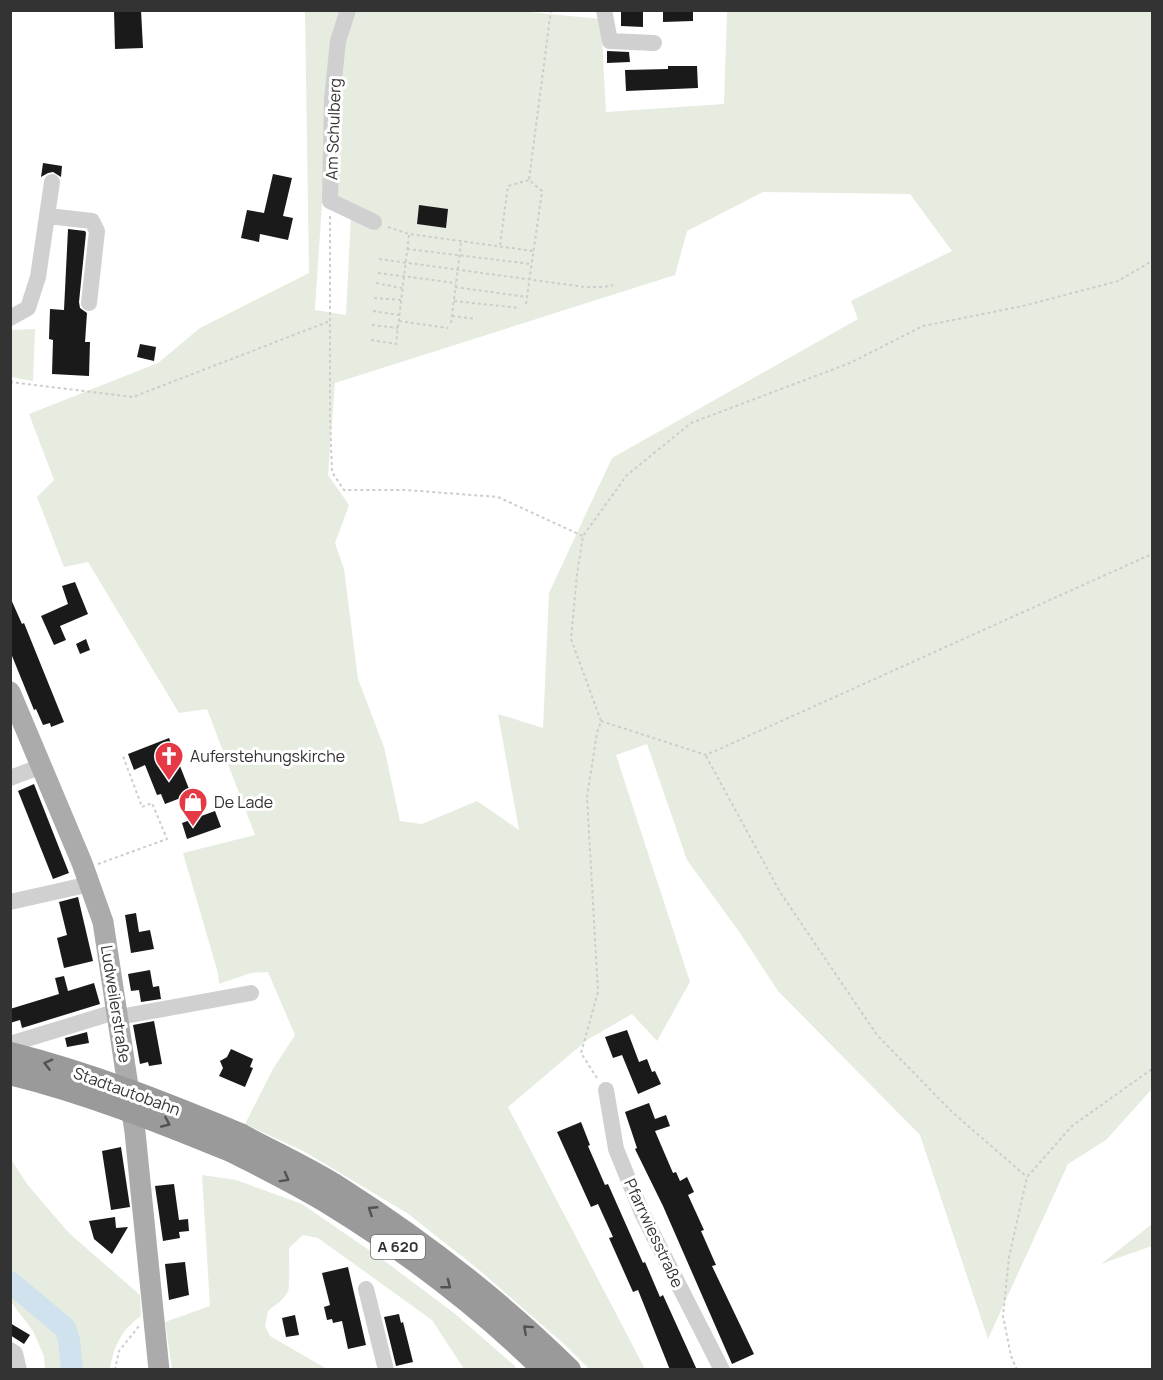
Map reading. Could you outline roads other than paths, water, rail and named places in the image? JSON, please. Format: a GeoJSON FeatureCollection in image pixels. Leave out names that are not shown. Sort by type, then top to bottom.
{"type":"FeatureCollection","features":[{"type":"Feature","properties":{"kind":"highway","name":"Stadtautobahn"},"geometry":{"type":"LineString","coordinates":[[10,1054],[58,1066],[147,1097],[237,1143]]}},
{"type":"Feature","properties":{"kind":"highway","name":"A 620"},"geometry":{"type":"LineString","coordinates":[[10,1073],[50,1082],[237,1143],[338,1188],[418,1240],[484,1292],[569,1370]]}},
{"type":"Feature","properties":{"kind":"highway","name":"A 620"},"geometry":{"type":"LineString","coordinates":[[237,1143],[406,1252],[475,1306],[545,1370]]}},
{"type":"Feature","properties":{"kind":"main road","name":"Ludweilerstraße"},"geometry":{"type":"LineString","coordinates":[[10,692],[87,877],[103,922],[135,1132],[159,1370]]}},
{"type":"Feature","properties":{"kind":"street","name":"Am Schulberg"},"geometry":{"type":"LineString","coordinates":[[348,10],[338,42],[332,99],[330,201],[374,222]]}},
{"type":"Feature","properties":{"kind":"street"},"geometry":{"type":"LineString","coordinates":[[604,10],[610,41],[654,43]]}},
{"type":"Feature","properties":{"kind":"street"},"geometry":{"type":"LineString","coordinates":[[10,318],[28,308],[38,277],[52,182]]}},
{"type":"Feature","properties":{"kind":"street"},"geometry":{"type":"LineString","coordinates":[[48,216],[92,221],[97,231],[89,303]]}},
{"type":"Feature","properties":{"kind":"street"},"geometry":{"type":"LineString","coordinates":[[10,778],[42,766]]}},
{"type":"Feature","properties":{"kind":"street"},"geometry":{"type":"LineString","coordinates":[[10,902],[87,877]]}},
{"type":"Feature","properties":{"kind":"street"},"geometry":{"type":"LineString","coordinates":[[10,1044],[118,1014],[250,993]]}},
{"type":"Feature","properties":{"kind":"street","name":"Pfarrwiesstraße"},"geometry":{"type":"LineString","coordinates":[[606,1090],[616,1149],[642,1213],[722,1370]]}},
{"type":"Feature","properties":{"kind":"street"},"geometry":{"type":"LineString","coordinates":[[366,1289],[386,1370]]}},
{"type":"Feature","properties":{"kind":"street"},"geometry":{"type":"LineString","coordinates":[[10,1350],[15,1353],[19,1370]]}},
{"type":"Feature","properties":{"kind":"waterway"},"geometry":{"type":"LineString","coordinates":[[10,1282],[65,1328],[69,1340],[72,1370]]}},
{"type":"Feature","properties":{"kind":"place","name":"Auferstehungskirche"},"geometry":{"type":"Point","coordinates":[169,782]}},
{"type":"Feature","properties":{"kind":"place","name":"De Lade"},"geometry":{"type":"Point","coordinates":[193,828]}}]}
